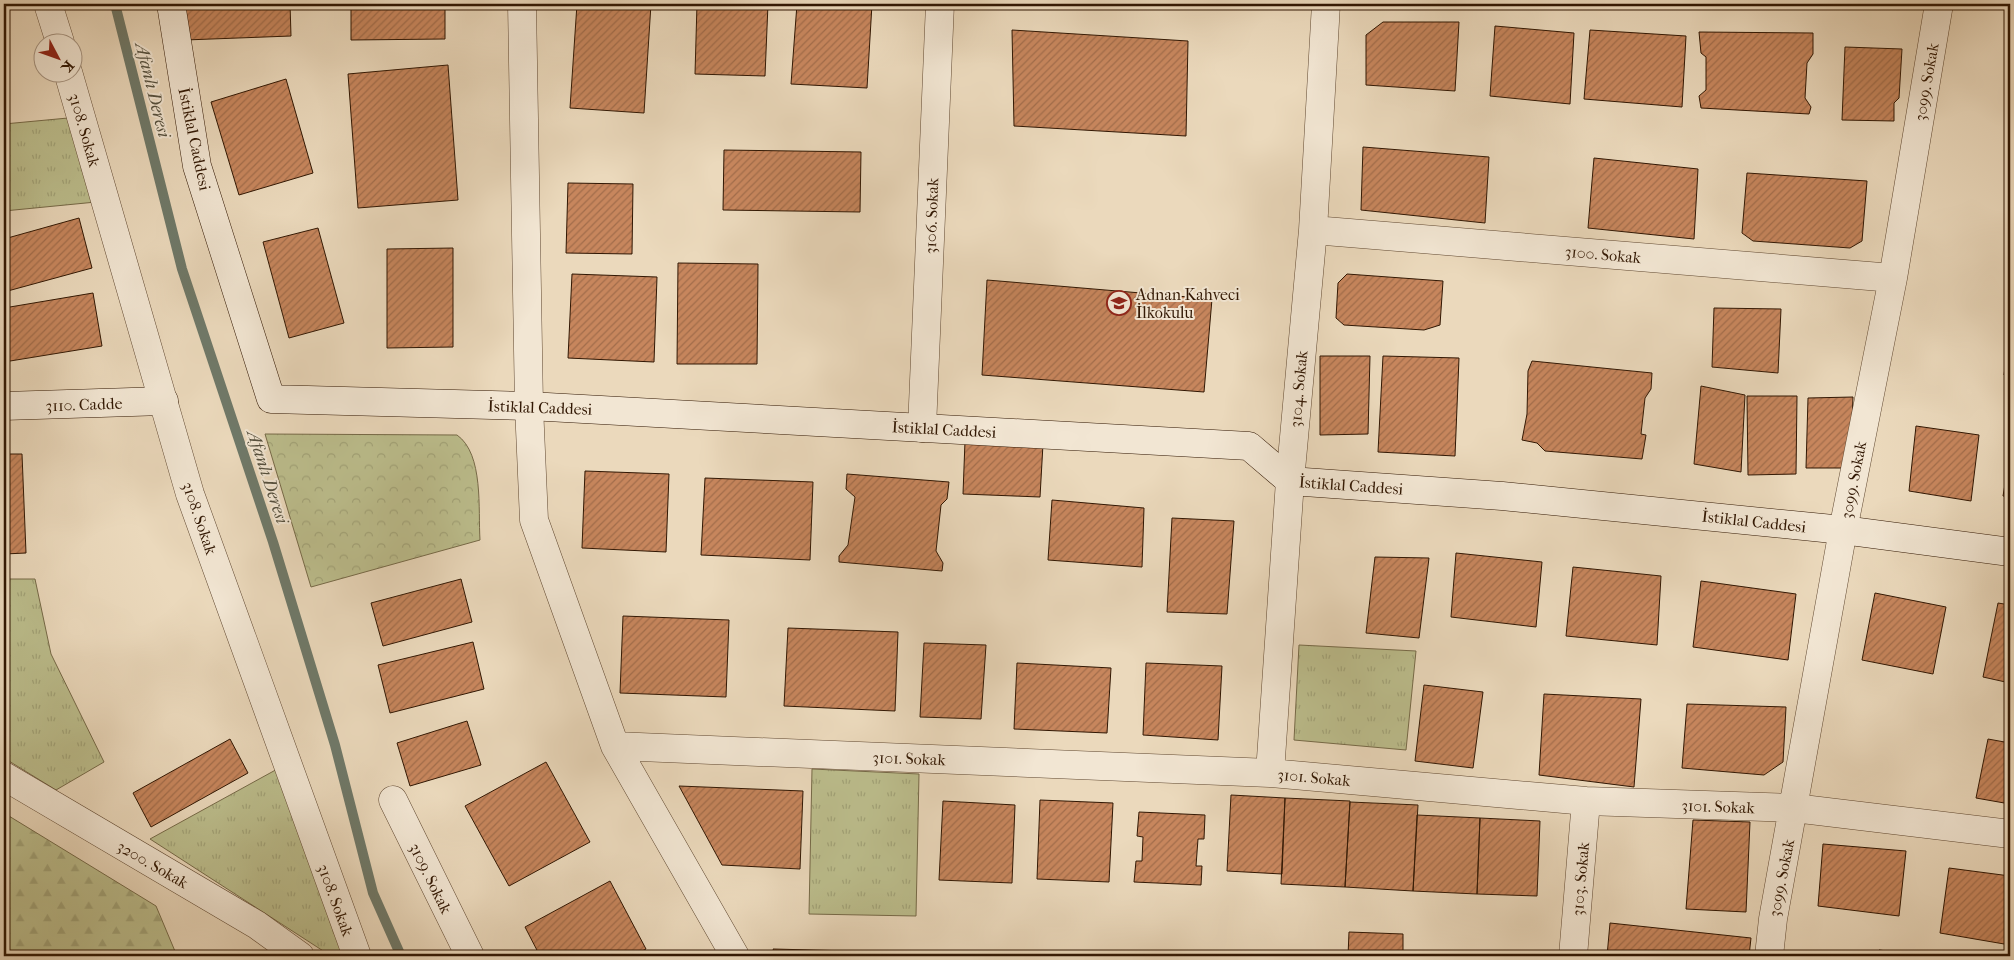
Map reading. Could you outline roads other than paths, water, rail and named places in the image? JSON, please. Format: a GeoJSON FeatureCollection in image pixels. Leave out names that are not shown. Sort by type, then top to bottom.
{"type":"FeatureCollection","features":[{"type":"Feature","properties":{"kind":"street"},"geometry":{"type":"LineString","coordinates":[[48,4],[57,32]]}},
{"type":"Feature","properties":{"kind":"street","name":"İstiklal Caddesi"},"geometry":{"type":"LineString","coordinates":[[171,4],[197,166],[270,399],[529,406],[1249,446],[1290,481],[1502,496],[1843,530],[2010,552]]}},
{"type":"Feature","properties":{"kind":"street"},"geometry":{"type":"LineString","coordinates":[[522,4],[529,406],[534,520],[616,746],[735,956]]}},
{"type":"Feature","properties":{"kind":"street","name":"3106. Sokak"},"geometry":{"type":"LineString","coordinates":[[922,428],[940,4]]}},
{"type":"Feature","properties":{"kind":"street","name":"3104. Sokak"},"geometry":{"type":"LineString","coordinates":[[1270,773],[1290,481],[1313,230],[1326,4]]}},
{"type":"Feature","properties":{"kind":"street","name":"3099. Sokak"},"geometry":{"type":"LineString","coordinates":[[1769,956],[1773,920],[1843,530],[1893,278],[1939,4]]}},
{"type":"Feature","properties":{"kind":"street","name":"3108. Sokak"},"geometry":{"type":"LineString","coordinates":[[71,82],[190,494],[357,956]]}},
{"type":"Feature","properties":{"kind":"street","name":"3100. Sokak"},"geometry":{"type":"LineString","coordinates":[[1313,230],[1893,278]]}},
{"type":"Feature","properties":{"kind":"street","name":"3110. Cadde"},"geometry":{"type":"LineString","coordinates":[[4,406],[164,401]]}},
{"type":"Feature","properties":{"kind":"street","name":"3101. Sokak"},"geometry":{"type":"LineString","coordinates":[[616,746],[1270,773],[1586,801],[1794,808],[2010,834]]}},
{"type":"Feature","properties":{"kind":"street","name":"3200. Sokak"},"geometry":{"type":"LineString","coordinates":[[4,776],[256,925],[300,956]]}},
{"type":"Feature","properties":{"kind":"street","name":"3109. Sokak"},"geometry":{"type":"LineString","coordinates":[[393,800],[470,956]]}},
{"type":"Feature","properties":{"kind":"street","name":"3103. Sokak"},"geometry":{"type":"LineString","coordinates":[[1574,956],[1586,801]]}},
{"type":"Feature","properties":{"kind":"waterway","name":"Afanlı Deresi"},"geometry":{"type":"LineString","coordinates":[[115,4],[182,269],[273,542],[335,745],[373,893],[401,956]]}},
{"type":"Feature","properties":{"kind":"place","name":"Adnan Kahveci İlkokulu"},"geometry":{"type":"Point","coordinates":[1119,303]}}]}
